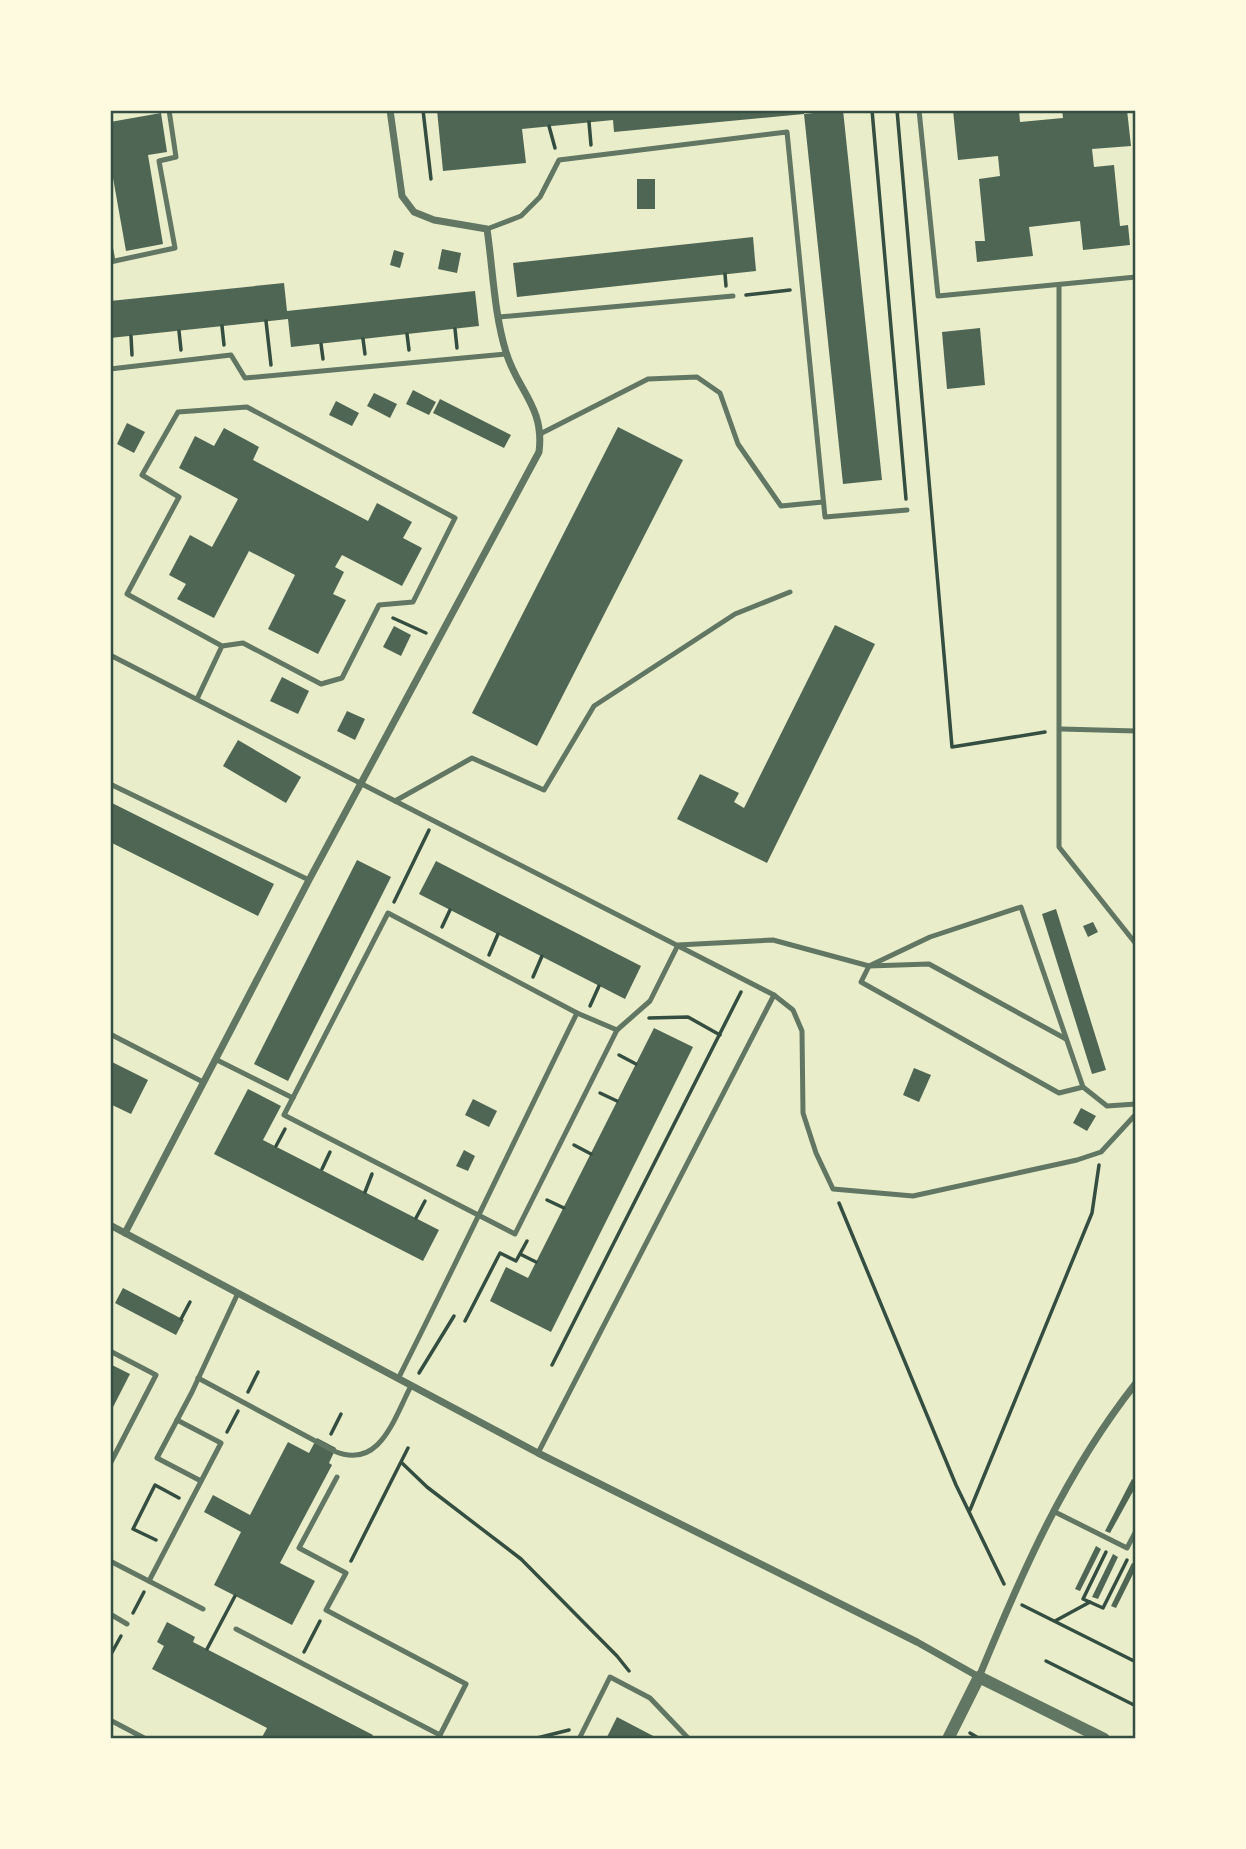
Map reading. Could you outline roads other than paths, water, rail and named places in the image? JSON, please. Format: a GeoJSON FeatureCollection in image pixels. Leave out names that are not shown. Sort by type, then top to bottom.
{"type":"FeatureCollection","features":[{"type":"Feature","properties":{"kind":"street"},"geometry":{"type":"LineString","coordinates":[[125,1233],[309,880],[539,452],[542,433],[538,419],[506,354],[487,229],[435,220],[414,212],[401,197],[390,110]]}},
{"type":"Feature","properties":{"kind":"street"},"geometry":{"type":"LineString","coordinates":[[110,1225],[538,1453],[918,1642],[979,1677],[1104,1739]]}},
{"type":"Feature","properties":{"kind":"street"},"geometry":{"type":"LineString","coordinates":[[948,1739],[979,1677],[1011,1599],[1053,1511],[1087,1450],[1136,1384]]}},
{"type":"Feature","properties":{"kind":"lane"},"geometry":{"type":"LineString","coordinates":[[110,245],[111,262],[175,248],[159,161],[176,157],[169,110]]}},
{"type":"Feature","properties":{"kind":"lane"},"geometry":{"type":"LineString","coordinates":[[919,110],[938,296],[1136,277]]}},
{"type":"Feature","properties":{"kind":"lane"},"geometry":{"type":"LineString","coordinates":[[487,229],[521,216],[540,197],[559,160],[787,132],[825,517],[907,510]]}},
{"type":"Feature","properties":{"kind":"lane"},"geometry":{"type":"LineString","coordinates":[[1059,285],[1059,847],[1136,944]]}},
{"type":"Feature","properties":{"kind":"lane"},"geometry":{"type":"LineString","coordinates":[[499,317],[733,296]]}},
{"type":"Feature","properties":{"kind":"lane"},"geometry":{"type":"LineString","coordinates":[[110,369],[231,355],[245,378],[506,354]]}},
{"type":"Feature","properties":{"kind":"lane"},"geometry":{"type":"LineString","coordinates":[[542,433],[648,379],[697,377],[720,393],[738,444],[782,506],[823,502]]}},
{"type":"Feature","properties":{"kind":"lane"},"geometry":{"type":"LineString","coordinates":[[247,407],[455,518],[413,602],[379,605],[342,678],[321,684],[243,643],[222,646],[127,594],[179,497],[142,475],[178,412],[247,407]]}},
{"type":"Feature","properties":{"kind":"lane"},"geometry":{"type":"LineString","coordinates":[[395,801],[472,758],[544,790],[594,706],[735,614],[790,592]]}},
{"type":"Feature","properties":{"kind":"lane"},"geometry":{"type":"LineString","coordinates":[[197,699],[222,646]]}},
{"type":"Feature","properties":{"kind":"lane"},"geometry":{"type":"LineString","coordinates":[[110,655],[774,995],[793,1010],[802,1031],[803,1113],[816,1153],[833,1189],[913,1196],[1077,1160],[1101,1152],[1136,1114]]}},
{"type":"Feature","properties":{"kind":"lane"},"geometry":{"type":"LineString","coordinates":[[1060,729],[1136,731]]}},
{"type":"Feature","properties":{"kind":"lane"},"geometry":{"type":"LineString","coordinates":[[110,784],[309,880]]}},
{"type":"Feature","properties":{"kind":"lane"},"geometry":{"type":"LineString","coordinates":[[1083,1087],[1059,1093],[861,982],[869,966],[930,937],[1021,907],[1083,1087],[1107,1106],[1136,1104]]}},
{"type":"Feature","properties":{"kind":"lane"},"geometry":{"type":"LineString","coordinates":[[617,1030],[577,1013],[388,913],[284,1115],[477,1217],[515,1234],[617,1030],[650,1001],[678,945]]}},
{"type":"Feature","properties":{"kind":"lane"},"geometry":{"type":"LineString","coordinates":[[678,945],[773,940],[869,966],[929,964],[1066,1039]]}},
{"type":"Feature","properties":{"kind":"lane"},"geometry":{"type":"LineString","coordinates":[[538,1453],[774,995]]}},
{"type":"Feature","properties":{"kind":"lane"},"geometry":{"type":"LineString","coordinates":[[398,1379],[577,1013]]}},
{"type":"Feature","properties":{"kind":"lane"},"geometry":{"type":"LineString","coordinates":[[110,1034],[203,1082]]}},
{"type":"Feature","properties":{"kind":"lane"},"geometry":{"type":"LineString","coordinates":[[215,1059],[293,1098]]}},
{"type":"Feature","properties":{"kind":"lane"},"geometry":{"type":"LineString","coordinates":[[201,1482],[157,1458],[238,1293]]}},
{"type":"Feature","properties":{"kind":"lane"},"geometry":{"type":"LineString","coordinates":[[110,1351],[156,1375],[110,1464]]}},
{"type":"Feature","properties":{"kind":"lane"},"geometry":{"type":"LineString","coordinates":[[198,1378],[344,1455],[353,1457],[371,1451],[385,1437],[411,1386]]}},
{"type":"Feature","properties":{"kind":"lane"},"geometry":{"type":"LineString","coordinates":[[149,1581],[221,1443],[177,1420]]}},
{"type":"Feature","properties":{"kind":"lane"},"geometry":{"type":"LineString","coordinates":[[236,1629],[439,1737],[466,1685],[326,1610],[346,1573],[299,1548],[337,1477]]}},
{"type":"Feature","properties":{"kind":"lane"},"geometry":{"type":"LineString","coordinates":[[1053,1511],[1128,1548],[1136,1531]]}},
{"type":"Feature","properties":{"kind":"lane"},"geometry":{"type":"LineString","coordinates":[[110,1561],[203,1609]]}},
{"type":"Feature","properties":{"kind":"lane"},"geometry":{"type":"LineString","coordinates":[[110,1614],[127,1624]]}},
{"type":"Feature","properties":{"kind":"lane"},"geometry":{"type":"LineString","coordinates":[[579,1739],[610,1677],[650,1698],[689,1739]]}},
{"type":"Feature","properties":{"kind":"lane"},"geometry":{"type":"LineString","coordinates":[[110,1720],[146,1739]]}}]}
